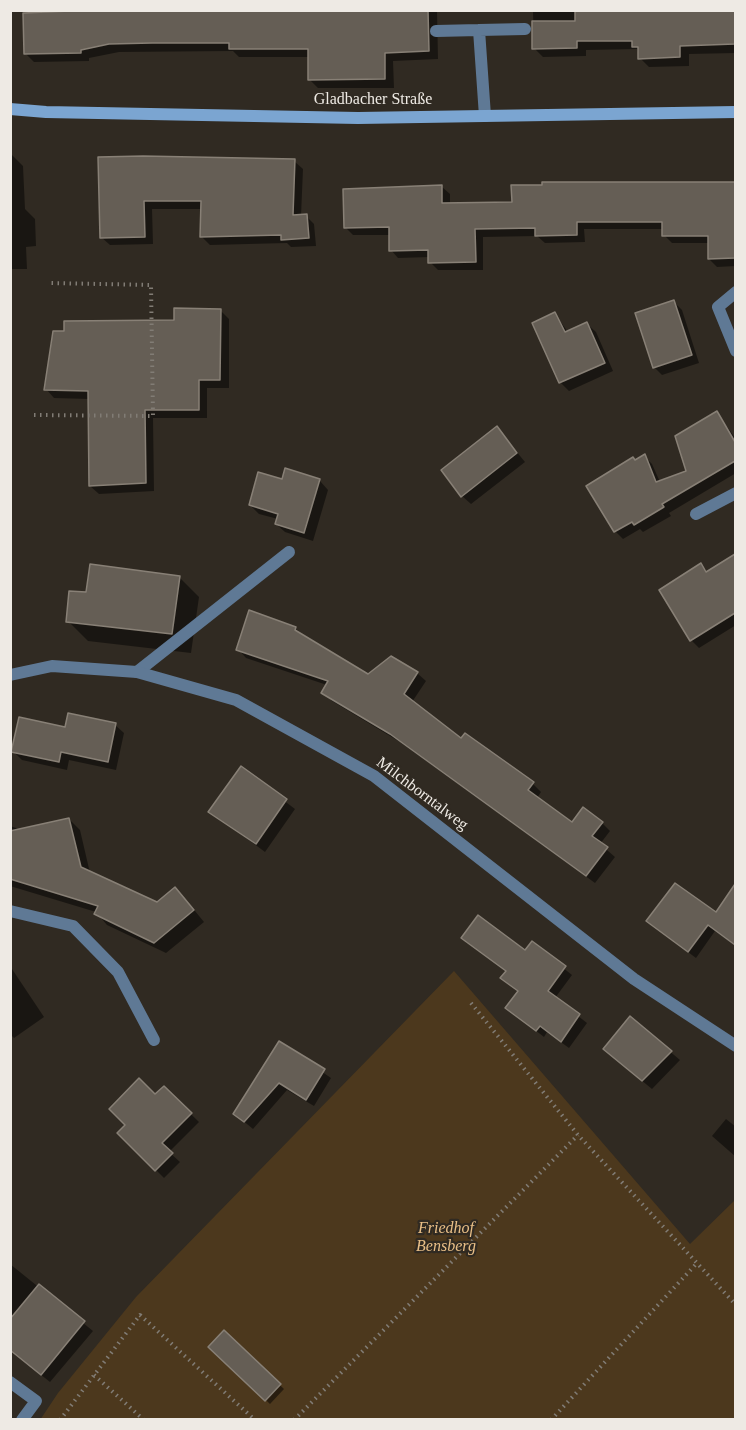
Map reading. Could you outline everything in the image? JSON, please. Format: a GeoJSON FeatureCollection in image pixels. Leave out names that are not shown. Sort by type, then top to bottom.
{"type":"FeatureCollection","features":[{"type":"Feature","properties":{"kind":"main road","name":"Gladbacher Straße"},"geometry":{"type":"LineString","coordinates":[[10,109],[346,118],[735,112]]}},
{"type":"Feature","properties":{"kind":"street"},"geometry":{"type":"LineString","coordinates":[[436,31],[525,29]]}},
{"type":"Feature","properties":{"kind":"street"},"geometry":{"type":"LineString","coordinates":[[479,30],[485,116]]}},
{"type":"Feature","properties":{"kind":"street"},"geometry":{"type":"LineString","coordinates":[[735,292],[718,307],[735,351]]}},
{"type":"Feature","properties":{"kind":"street"},"geometry":{"type":"LineString","coordinates":[[696,514],[735,493]]}},
{"type":"Feature","properties":{"kind":"street"},"geometry":{"type":"LineString","coordinates":[[137,672],[289,552]]}},
{"type":"Feature","properties":{"kind":"street","name":"Milchborntalweg"},"geometry":{"type":"LineString","coordinates":[[10,675],[52,666],[137,672],[236,700],[374,776],[634,979],[735,1046]]}},
{"type":"Feature","properties":{"kind":"street"},"geometry":{"type":"LineString","coordinates":[[10,911],[73,926],[118,972],[154,1040]]}},
{"type":"Feature","properties":{"kind":"street"},"geometry":{"type":"LineString","coordinates":[[10,1382],[36,1401],[22,1419]]}},
{"type":"Feature","properties":{"kind":"path"},"geometry":{"type":"LineString","coordinates":[[34,415],[153,416],[151,285],[50,283]]}},
{"type":"Feature","properties":{"kind":"path"},"geometry":{"type":"LineString","coordinates":[[471,1003],[578,1135],[698,1262],[735,1305]]}},
{"type":"Feature","properties":{"kind":"path"},"geometry":{"type":"LineString","coordinates":[[294,1419],[578,1135]]}},
{"type":"Feature","properties":{"kind":"path"},"geometry":{"type":"LineString","coordinates":[[551,1419],[698,1262]]}},
{"type":"Feature","properties":{"kind":"path"},"geometry":{"type":"LineString","coordinates":[[60,1419],[140,1315],[255,1419]]}},
{"type":"Feature","properties":{"kind":"path"},"geometry":{"type":"LineString","coordinates":[[94,1375],[144,1419]]}},
{"type":"Feature","properties":{"kind":"green space","name":"Friedhof Bensberg"},"geometry":{"type":"Polygon","coordinates":[[[454,971],[690,1244],[735,1200],[735,1419],[40,1420],[58,1393],[136,1297],[454,971]]]}},
{"type":"Feature","properties":{"kind":"building"},"geometry":{"type":"Polygon","coordinates":[[[94,10],[428,10],[429,51],[385,53],[385,79],[308,80],[308,49],[229,49],[229,43],[152,43],[109,44],[81,50],[81,53],[24,54],[23,13],[94,10]]]}},
{"type":"Feature","properties":{"kind":"building"},"geometry":{"type":"Polygon","coordinates":[[[575,10],[735,10],[735,44],[680,46],[680,57],[638,59],[638,47],[632,47],[632,41],[577,41],[577,48],[532,49],[532,21],[575,21],[575,10]]]}},
{"type":"Feature","properties":{"kind":"building"},"geometry":{"type":"Polygon","coordinates":[[[98,157],[295,159],[293,215],[307,214],[309,238],[281,240],[281,235],[200,237],[201,201],[144,201],[145,237],[100,238],[98,157]]]}},
{"type":"Feature","properties":{"kind":"building"},"geometry":{"type":"Polygon","coordinates":[[[542,182],[735,182],[735,258],[708,259],[708,236],[662,236],[662,222],[577,222],[577,235],[535,236],[535,228],[475,229],[476,262],[428,263],[428,250],[389,251],[389,227],[344,228],[343,189],[442,185],[442,203],[512,202],[511,185],[542,185],[542,182]]]}},
{"type":"Feature","properties":{"kind":"building"},"geometry":{"type":"Polygon","coordinates":[[[674,300],[692,355],[653,368],[635,313],[674,300]]]}},
{"type":"Feature","properties":{"kind":"building"},"geometry":{"type":"Polygon","coordinates":[[[174,308],[221,309],[220,380],[199,380],[199,410],[145,410],[146,483],[89,486],[88,391],[44,390],[53,331],[64,331],[64,321],[174,320],[174,308]]]}},
{"type":"Feature","properties":{"kind":"building"},"geometry":{"type":"Polygon","coordinates":[[[555,312],[565,332],[587,322],[605,363],[559,383],[532,323],[555,312]]]}},
{"type":"Feature","properties":{"kind":"building"},"geometry":{"type":"Polygon","coordinates":[[[717,411],[735,442],[735,461],[662,504],[664,507],[634,525],[632,522],[614,532],[586,486],[633,457],[635,460],[645,454],[656,482],[686,471],[675,436],[717,411]]]}},
{"type":"Feature","properties":{"kind":"building"},"geometry":{"type":"Polygon","coordinates":[[[497,426],[517,453],[461,497],[441,470],[497,426]]]}},
{"type":"Feature","properties":{"kind":"building"},"geometry":{"type":"Polygon","coordinates":[[[285,468],[320,479],[304,533],[275,524],[278,514],[249,505],[258,472],[282,479],[285,468]]]}},
{"type":"Feature","properties":{"kind":"building"},"geometry":{"type":"Polygon","coordinates":[[[735,554],[735,613],[690,641],[659,590],[701,563],[706,572],[735,554]]]}},
{"type":"Feature","properties":{"kind":"building"},"geometry":{"type":"Polygon","coordinates":[[[90,564],[180,576],[172,634],[66,622],[69,591],[86,592],[90,564]]]}},
{"type":"Feature","properties":{"kind":"building"},"geometry":{"type":"Polygon","coordinates":[[[249,610],[296,627],[295,630],[368,674],[391,656],[418,672],[404,694],[461,738],[465,733],[534,782],[528,790],[572,822],[583,807],[603,822],[592,836],[608,847],[586,876],[390,734],[321,693],[328,681],[236,650],[249,610]]]}},
{"type":"Feature","properties":{"kind":"building"},"geometry":{"type":"Polygon","coordinates":[[[68,713],[116,723],[108,762],[61,752],[59,762],[11,752],[19,717],[65,727],[68,713]]]}},
{"type":"Feature","properties":{"kind":"building"},"geometry":{"type":"Polygon","coordinates":[[[241,766],[287,799],[256,844],[208,812],[241,766]]]}},
{"type":"Feature","properties":{"kind":"building"},"geometry":{"type":"Polygon","coordinates":[[[69,818],[81,867],[157,902],[175,887],[194,910],[154,943],[94,914],[98,906],[10,879],[10,831],[69,818]]]}},
{"type":"Feature","properties":{"kind":"building"},"geometry":{"type":"Polygon","coordinates":[[[675,883],[716,912],[735,884],[735,945],[708,925],[688,952],[646,921],[675,883]]]}},
{"type":"Feature","properties":{"kind":"building"},"geometry":{"type":"Polygon","coordinates":[[[478,915],[525,950],[532,941],[566,966],[548,991],[580,1014],[561,1042],[540,1026],[536,1031],[505,1008],[518,991],[500,978],[506,971],[461,938],[478,915]]]}},
{"type":"Feature","properties":{"kind":"building"},"geometry":{"type":"Polygon","coordinates":[[[630,1016],[672,1051],[642,1081],[603,1049],[630,1016]]]}},
{"type":"Feature","properties":{"kind":"building"},"geometry":{"type":"Polygon","coordinates":[[[279,1041],[325,1069],[306,1100],[279,1083],[244,1122],[233,1114],[279,1041]]]}},
{"type":"Feature","properties":{"kind":"building"},"geometry":{"type":"Polygon","coordinates":[[[139,1078],[155,1094],[164,1086],[192,1113],[162,1143],[173,1153],[155,1171],[117,1133],[125,1125],[109,1109],[139,1078]]]}},
{"type":"Feature","properties":{"kind":"building"},"geometry":{"type":"Polygon","coordinates":[[[39,1284],[85,1321],[41,1375],[10,1350],[10,1319],[39,1284]]]}},
{"type":"Feature","properties":{"kind":"building"},"geometry":{"type":"Polygon","coordinates":[[[224,1330],[281,1384],[265,1401],[208,1347],[224,1330]]]}}]}
